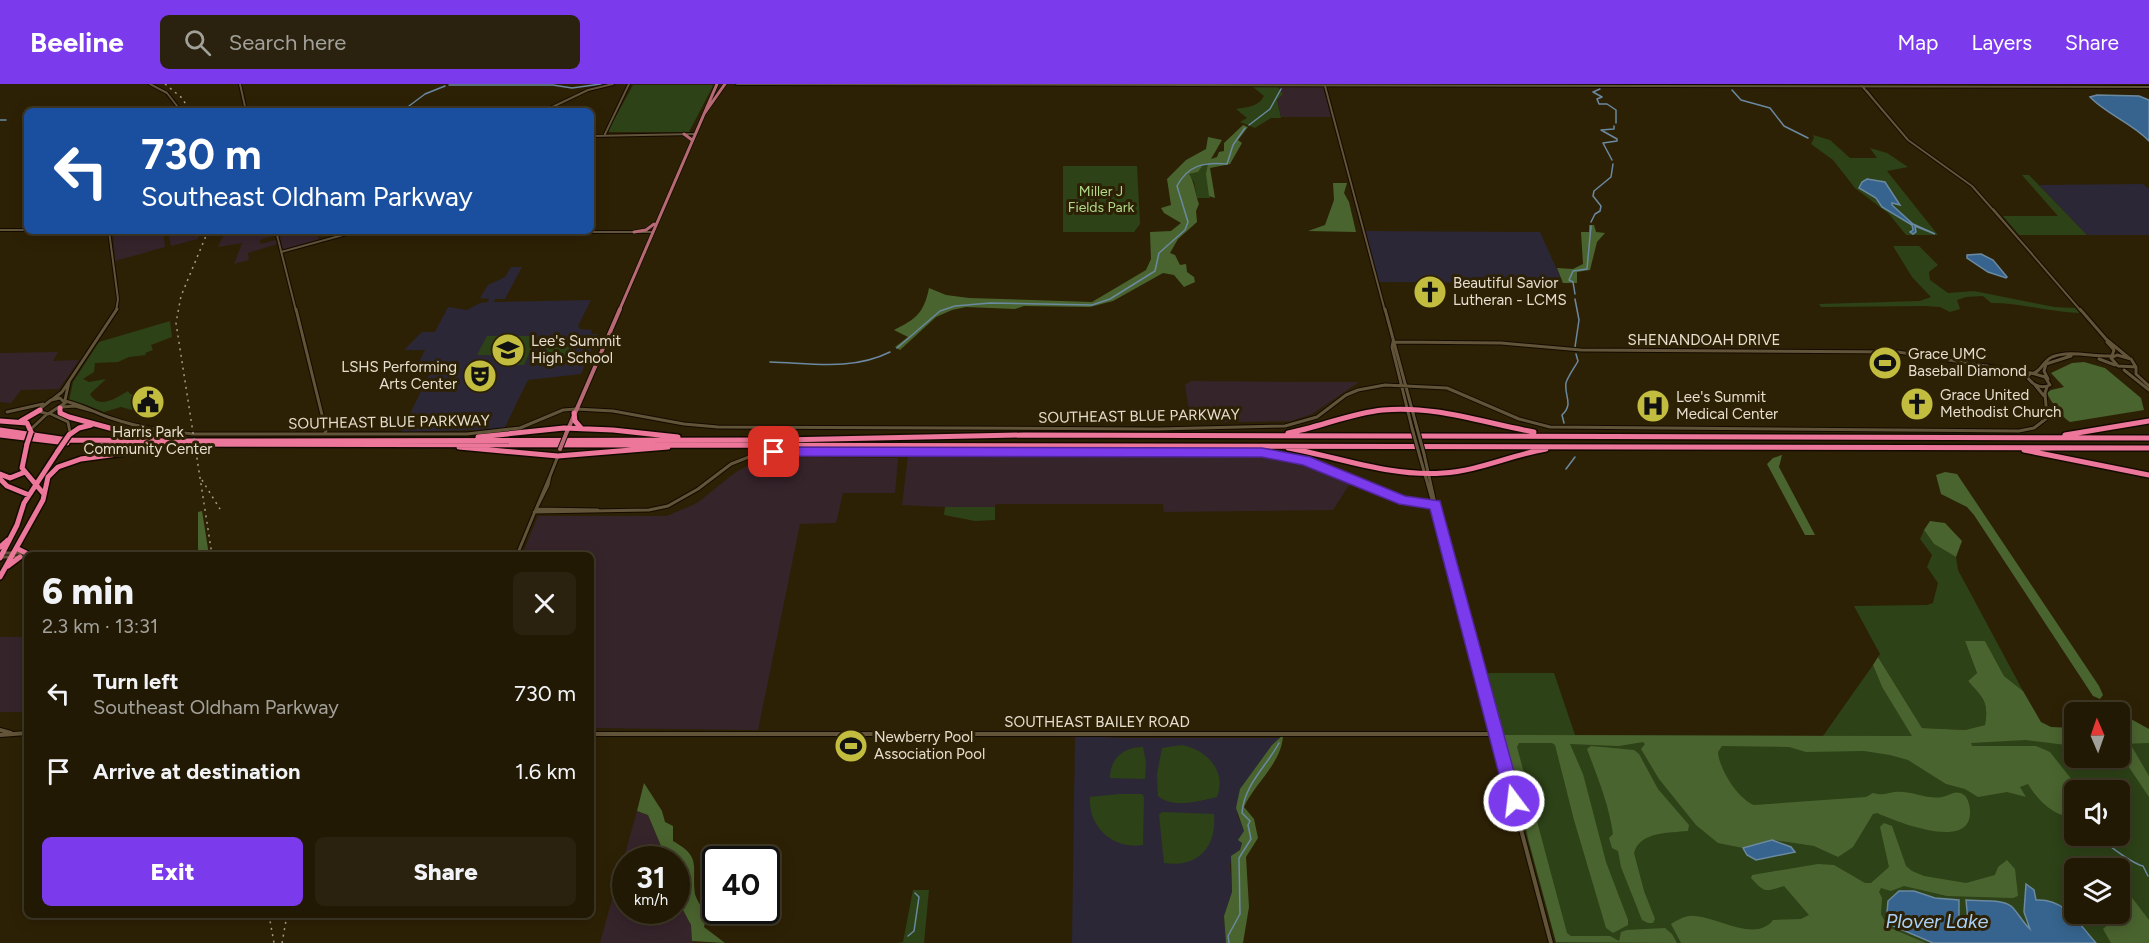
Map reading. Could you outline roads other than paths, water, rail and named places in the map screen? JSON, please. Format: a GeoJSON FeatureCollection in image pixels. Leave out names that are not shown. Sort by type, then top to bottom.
{"type":"FeatureCollection","features":[{"type":"Feature","properties":{"kind":"highway"},"geometry":{"type":"LineString","coordinates":[[60,408],[59,412],[62,414],[99,425],[183,443]]}},
{"type":"Feature","properties":{"kind":"highway"},"geometry":{"type":"LineString","coordinates":[[16,422],[31,417],[40,410]]}},
{"type":"Feature","properties":{"kind":"highway"},"geometry":{"type":"LineString","coordinates":[[1260,436],[1300,431],[1371,412],[1410,410],[1453,413],[1532,432],[1575,435]]}},
{"type":"Feature","properties":{"kind":"highway"},"geometry":{"type":"LineString","coordinates":[[575,411],[576,424],[582,428]]}},
{"type":"Feature","properties":{"kind":"highway"},"geometry":{"type":"LineString","coordinates":[[0,421],[27,423],[31,430],[22,463],[24,472],[43,493]]}},
{"type":"Feature","properties":{"kind":"highway"},"geometry":{"type":"LineString","coordinates":[[2012,438],[2067,435],[2149,421]]}},
{"type":"Feature","properties":{"kind":"highway"},"geometry":{"type":"LineString","coordinates":[[1,554],[13,535],[29,495],[70,433],[81,426],[99,425]]}},
{"type":"Feature","properties":{"kind":"highway"},"geometry":{"type":"LineString","coordinates":[[416,440],[582,428],[619,429],[716,440]]}},
{"type":"Feature","properties":{"kind":"highway"},"geometry":{"type":"LineString","coordinates":[[0,432],[64,443],[2149,448]]}},
{"type":"Feature","properties":{"kind":"highway"},"geometry":{"type":"LineString","coordinates":[[0,577],[44,500],[43,493],[52,471],[67,462],[81,459],[183,443],[716,440],[924,435],[2149,438]]}},
{"type":"Feature","properties":{"kind":"highway"},"geometry":{"type":"LineString","coordinates":[[410,444],[558,456],[726,444]]}},
{"type":"Feature","properties":{"kind":"highway"},"geometry":{"type":"LineString","coordinates":[[1222,445],[1299,450],[1387,470],[1427,473],[1469,470],[1532,451],[1577,446]]}},
{"type":"Feature","properties":{"kind":"highway"},"geometry":{"type":"LineString","coordinates":[[1977,448],[2042,453],[2149,475]]}},
{"type":"Feature","properties":{"kind":"highway"},"geometry":{"type":"LineString","coordinates":[[57,452],[62,459],[81,459]]}},
{"type":"Feature","properties":{"kind":"highway"},"geometry":{"type":"LineString","coordinates":[[0,474],[10,478],[24,472]]}},
{"type":"Feature","properties":{"kind":"highway"},"geometry":{"type":"LineString","coordinates":[[0,479],[7,486],[29,495]]}},
{"type":"Feature","properties":{"kind":"highway"},"geometry":{"type":"LineString","coordinates":[[13,553],[24,555]]}},
{"type":"Feature","properties":{"kind":"highway"},"geometry":{"type":"LineString","coordinates":[[4,569],[24,556]]}},
{"type":"Feature","properties":{"kind":"main road"},"geometry":{"type":"LineString","coordinates":[[716,96],[720,88],[718,84]]}},
{"type":"Feature","properties":{"kind":"main road"},"geometry":{"type":"LineString","coordinates":[[558,456],[575,411],[694,134],[718,84]]}},
{"type":"Feature","properties":{"kind":"main road"},"geometry":{"type":"LineString","coordinates":[[704,115],[725,84]]}},
{"type":"Feature","properties":{"kind":"main road"},"geometry":{"type":"LineString","coordinates":[[684,134],[692,140]]}},
{"type":"Feature","properties":{"kind":"main road"},"geometry":{"type":"LineString","coordinates":[[634,232],[647,229],[657,222]]}},
{"type":"Feature","properties":{"kind":"street"},"geometry":{"type":"LineString","coordinates":[[150,84],[167,93],[179,108]]}},
{"type":"Feature","properties":{"kind":"street"},"geometry":{"type":"LineString","coordinates":[[240,84],[245,108]]}},
{"type":"Feature","properties":{"kind":"street"},"geometry":{"type":"LineString","coordinates":[[550,108],[588,90],[613,84]]}},
{"type":"Feature","properties":{"kind":"street"},"geometry":{"type":"LineString","coordinates":[[605,134],[629,84]]}},
{"type":"Feature","properties":{"kind":"street"},"geometry":{"type":"LineString","coordinates":[[737,84],[2149,87]]}},
{"type":"Feature","properties":{"kind":"street"},"geometry":{"type":"LineString","coordinates":[[1325,85],[1381,300],[1407,385],[1412,428],[1420,457],[1436,496],[1435,504],[1551,943]]}},
{"type":"Feature","properties":{"kind":"street"},"geometry":{"type":"LineString","coordinates":[[1861,85],[1911,144],[1965,179],[1992,208],[2106,339],[2114,350],[2111,360],[2115,365]]}},
{"type":"Feature","properties":{"kind":"street"},"geometry":{"type":"LineString","coordinates":[[594,136],[694,134]]}},
{"type":"Feature","properties":{"kind":"street"},"geometry":{"type":"LineString","coordinates":[[0,230],[24,230]]}},
{"type":"Feature","properties":{"kind":"street"},"geometry":{"type":"LineString","coordinates":[[594,232],[652,232]]}},
{"type":"Feature","properties":{"kind":"street"},"geometry":{"type":"LineString","coordinates":[[6,412],[47,402],[61,394],[117,309],[110,234]]}},
{"type":"Feature","properties":{"kind":"street"},"geometry":{"type":"LineString","coordinates":[[277,234],[312,370],[326,431],[324,434]]}},
{"type":"Feature","properties":{"kind":"street"},"geometry":{"type":"LineString","coordinates":[[281,252],[347,234]]}},
{"type":"Feature","properties":{"kind":"street"},"geometry":{"type":"LineString","coordinates":[[2106,339],[2135,362],[2136,374],[2149,388]]}},
{"type":"Feature","properties":{"kind":"street"},"geometry":{"type":"LineString","coordinates":[[1393,342],[1392,347],[1401,385],[1417,428],[1427,473]]}},
{"type":"Feature","properties":{"kind":"street","name":"SHENANDOAH DRIVE"},"geometry":{"type":"LineString","coordinates":[[1393,342],[1501,343],[1581,350],[1892,352],[2032,373],[2048,379]]}},
{"type":"Feature","properties":{"kind":"street"},"geometry":{"type":"LineString","coordinates":[[2028,379],[2027,375],[2039,371],[2045,361],[2058,356],[2129,358]]}},
{"type":"Feature","properties":{"kind":"street"},"geometry":{"type":"LineString","coordinates":[[2048,379],[2044,372],[2045,365],[2062,357],[2089,357],[2105,360],[2120,367],[2130,369],[2136,367]]}},
{"type":"Feature","properties":{"kind":"street"},"geometry":{"type":"LineString","coordinates":[[2120,367],[2149,388]]}},
{"type":"Feature","properties":{"kind":"street","name":"SHENANDOAH DRIVE"},"geometry":{"type":"LineString","coordinates":[[2014,371],[2034,385]]}},
{"type":"Feature","properties":{"kind":"street","name":"SOUTHEAST BLUE PARKWAY"},"geometry":{"type":"LineString","coordinates":[[95,411],[124,423],[150,429],[193,434],[445,435],[488,432],[525,426],[560,411],[621,412],[688,425],[718,427],[1156,429],[1285,426],[1308,421],[1346,395],[1358,390],[1407,385],[1447,388],[1519,419],[1561,428],[2019,431],[2032,429],[2045,421],[2049,414],[2044,393],[2051,383],[2048,379]]}},
{"type":"Feature","properties":{"kind":"street"},"geometry":{"type":"LineString","coordinates":[[60,408],[65,401],[69,381]]}},
{"type":"Feature","properties":{"kind":"street"},"geometry":{"type":"LineString","coordinates":[[2034,385],[2047,387]]}},
{"type":"Feature","properties":{"kind":"street"},"geometry":{"type":"LineString","coordinates":[[2034,385],[2046,397]]}},
{"type":"Feature","properties":{"kind":"street"},"geometry":{"type":"LineString","coordinates":[[53,399],[83,405],[95,411]]}},
{"type":"Feature","properties":{"kind":"street"},"geometry":{"type":"LineString","coordinates":[[40,410],[47,402]]}},
{"type":"Feature","properties":{"kind":"street"},"geometry":{"type":"LineString","coordinates":[[31,430],[37,421],[60,408],[75,406],[95,411]]}},
{"type":"Feature","properties":{"kind":"street"},"geometry":{"type":"LineString","coordinates":[[0,412],[40,410],[68,422],[70,433]]}},
{"type":"Feature","properties":{"kind":"street"},"geometry":{"type":"LineString","coordinates":[[535,511],[649,510],[668,506],[698,489],[731,464],[754,455],[791,451],[1262,452],[1306,461],[1403,501],[1435,504]]}},
{"type":"Feature","properties":{"kind":"street"},"geometry":{"type":"LineString","coordinates":[[518,552],[558,456]]}},
{"type":"Feature","properties":{"kind":"street"},"geometry":{"type":"LineString","coordinates":[[1,554],[24,555]]}},
{"type":"Feature","properties":{"kind":"street"},"geometry":{"type":"LineString","coordinates":[[0,732],[24,733]]}},
{"type":"Feature","properties":{"kind":"street","name":"SOUTHEAST BAILEY ROAD"},"geometry":{"type":"LineString","coordinates":[[594,734],[1496,734]]}},
{"type":"Feature","properties":{"kind":"water"},"geometry":{"type":"Polygon","coordinates":[[[2097,95],[2139,96],[2149,100],[2149,141],[2090,97],[2097,95]]]}},
{"type":"Feature","properties":{"kind":"water"},"geometry":{"type":"Polygon","coordinates":[[[1867,179],[1885,182],[1900,205],[1892,203],[1892,205],[1913,224],[1935,234],[1915,226],[1916,232],[1913,234],[1910,232],[1913,230],[1912,225],[1882,207],[1876,198],[1859,188],[1867,179]]]}},
{"type":"Feature","properties":{"kind":"water"},"geometry":{"type":"Polygon","coordinates":[[[1981,254],[1993,260],[2007,277],[1988,272],[1967,258],[1967,255],[1981,254]]]}},
{"type":"Feature","properties":{"kind":"water"},"geometry":{"type":"Polygon","coordinates":[[[1772,840],[1791,847],[1795,852],[1756,860],[1747,855],[1743,848],[1772,840]]]}},
{"type":"Feature","properties":{"kind":"water","name":"Plover Lake"},"geometry":{"type":"Polygon","coordinates":[[[2026,884],[2034,890],[2036,900],[2046,900],[2063,907],[2064,924],[2080,924],[2096,943],[1933,943],[1893,926],[1887,913],[1888,901],[1899,891],[1914,891],[1935,898],[1959,900],[1959,915],[1963,923],[1968,921],[1966,900],[1996,901],[2007,904],[2030,929],[2024,912],[2026,884]]]}},
{"type":"Feature","properties":{"kind":"waterway"},"geometry":{"type":"LineString","coordinates":[[449,85],[553,85],[572,88],[601,84]]}},
{"type":"Feature","properties":{"kind":"waterway"},"geometry":{"type":"LineString","coordinates":[[409,106],[425,94],[445,86]]}},
{"type":"Feature","properties":{"kind":"waterway"},"geometry":{"type":"LineString","coordinates":[[1249,125],[1270,109],[1281,89]]}},
{"type":"Feature","properties":{"kind":"waterway"},"geometry":{"type":"LineString","coordinates":[[1600,89],[1593,92],[1602,97],[1597,99],[1599,104],[1607,104],[1616,110],[1616,123]]}},
{"type":"Feature","properties":{"kind":"waterway"},"geometry":{"type":"LineString","coordinates":[[1732,90],[1741,100],[1770,108],[1784,126],[1808,138]]}},
{"type":"Feature","properties":{"kind":"waterway"},"geometry":{"type":"LineString","coordinates":[[0,120],[6,120]]}},
{"type":"Feature","properties":{"kind":"waterway"},"geometry":{"type":"LineString","coordinates":[[1612,160],[1603,143],[1617,141],[1617,139],[1601,130],[1614,129],[1614,126]]}},
{"type":"Feature","properties":{"kind":"waterway"},"geometry":{"type":"LineString","coordinates":[[897,348],[940,311],[955,306],[990,303],[1092,305],[1110,299],[1155,271],[1159,253],[1185,230],[1188,222],[1177,186],[1181,179],[1198,166],[1227,164],[1233,145],[1245,128]]}},
{"type":"Feature","properties":{"kind":"waterway"},"geometry":{"type":"LineString","coordinates":[[1591,222],[1595,214],[1600,211],[1601,206],[1593,196],[1594,191],[1611,177],[1613,164]]}},
{"type":"Feature","properties":{"kind":"waterway"},"geometry":{"type":"LineString","coordinates":[[1575,294],[1573,282],[1569,280],[1573,271],[1587,269],[1591,226]]}},
{"type":"Feature","properties":{"kind":"waterway"},"geometry":{"type":"LineString","coordinates":[[1575,299],[1579,320],[1575,347]]}},
{"type":"Feature","properties":{"kind":"waterway"},"geometry":{"type":"LineString","coordinates":[[770,362],[846,364],[876,358],[890,352]]}},
{"type":"Feature","properties":{"kind":"waterway"},"geometry":{"type":"LineString","coordinates":[[1564,423],[1562,415],[1568,403],[1566,383],[1578,361],[1576,354]]}},
{"type":"Feature","properties":{"kind":"waterway"},"geometry":{"type":"LineString","coordinates":[[1566,469],[1575,457]]}},
{"type":"Feature","properties":{"kind":"waterway"},"geometry":{"type":"LineString","coordinates":[[1229,943],[1228,936],[1240,914],[1239,858],[1251,839],[1248,825],[1250,821],[1242,813],[1244,803],[1251,785],[1279,743]]}},
{"type":"Feature","properties":{"kind":"waterway"},"geometry":{"type":"LineString","coordinates":[[2110,846],[2143,866],[2148,876]]}},
{"type":"Feature","properties":{"kind":"waterway"},"geometry":{"type":"LineString","coordinates":[[908,936],[914,931],[919,897],[915,893]]}},
{"type":"Feature","properties":{"kind":"railway"},"geometry":{"type":"LineString","coordinates":[[165,84],[182,98],[188,108]]}},
{"type":"Feature","properties":{"kind":"railway"},"geometry":{"type":"LineString","coordinates":[[207,234],[181,296],[176,323],[212,552]]}},
{"type":"Feature","properties":{"kind":"railway"},"geometry":{"type":"LineString","coordinates":[[202,480],[220,509]]}},
{"type":"Feature","properties":{"kind":"railway"},"geometry":{"type":"LineString","coordinates":[[270,918],[274,943]]}},
{"type":"Feature","properties":{"kind":"railway"},"geometry":{"type":"LineString","coordinates":[[282,943],[286,918]]}},
{"type":"Feature","properties":{"kind":"place","name":"Beautiful Savior Lutheran - LCMS"},"geometry":{"type":"Point","coordinates":[1430,292]}},
{"type":"Feature","properties":{"kind":"place","name":"Lee's Summit High School"},"geometry":{"type":"Point","coordinates":[508,350]}},
{"type":"Feature","properties":{"kind":"place","name":"Grace UMC Baseball Diamond"},"geometry":{"type":"Point","coordinates":[1885,363]}},
{"type":"Feature","properties":{"kind":"place","name":"LSHS Performing Arts Center"},"geometry":{"type":"Point","coordinates":[480,376]}},
{"type":"Feature","properties":{"kind":"place","name":"Harris Park Community Center"},"geometry":{"type":"Point","coordinates":[148,402]}},
{"type":"Feature","properties":{"kind":"place","name":"Grace United Methodist Church"},"geometry":{"type":"Point","coordinates":[1917,404]}},
{"type":"Feature","properties":{"kind":"place","name":"Lee's Summit Medical Center"},"geometry":{"type":"Point","coordinates":[1653,406]}},
{"type":"Feature","properties":{"kind":"place","name":"Newberry Pool Association Pool"},"geometry":{"type":"Point","coordinates":[851,746]}},
{"type":"Feature","properties":{"kind":"park label","name":"Miller J Fields Park"},"geometry":{"type":"Point","coordinates":[1101,200]}}]}
